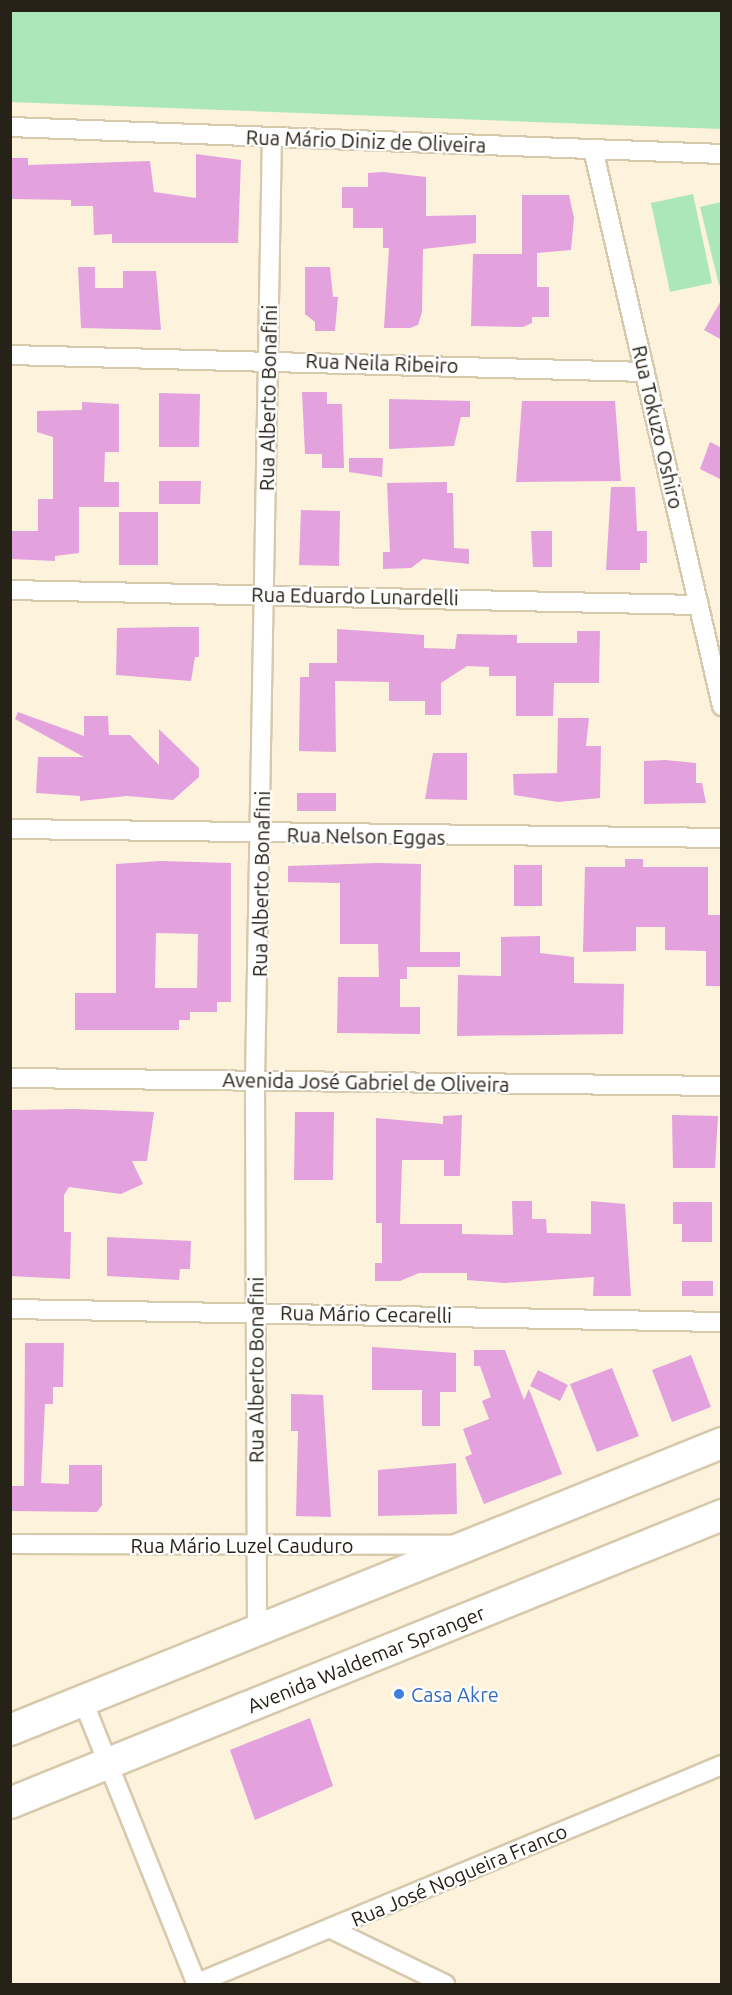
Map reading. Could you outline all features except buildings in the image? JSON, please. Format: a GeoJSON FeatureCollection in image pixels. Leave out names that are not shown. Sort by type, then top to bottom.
{"type":"FeatureCollection","features":[{"type":"Feature","properties":{"kind":"main road"},"geometry":{"type":"LineString","coordinates":[[10,1730],[722,1443]]}},
{"type":"Feature","properties":{"kind":"main road","name":"Avenida Waldemar Spranger"},"geometry":{"type":"LineString","coordinates":[[10,1803],[720,1520]]}},
{"type":"Feature","properties":{"kind":"street","name":"Rua Mário Diniz de Oliveira"},"geometry":{"type":"LineString","coordinates":[[10,127],[722,154]]}},
{"type":"Feature","properties":{"kind":"street","name":"Rua Alberto Bonafini"},"geometry":{"type":"LineString","coordinates":[[257,1631],[255,1080],[263,835],[263,594],[272,137]]}},
{"type":"Feature","properties":{"kind":"street","name":"Rua Tokuzo Oshiro"},"geometry":{"type":"LineString","coordinates":[[593,149],[722,706]]}},
{"type":"Feature","properties":{"kind":"street","name":"Rua Neila Ribeiro"},"geometry":{"type":"LineString","coordinates":[[10,355],[269,359],[645,372]]}},
{"type":"Feature","properties":{"kind":"street","name":"Rua Eduardo Lunardelli"},"geometry":{"type":"LineString","coordinates":[[10,590],[699,605]]}},
{"type":"Feature","properties":{"kind":"street","name":"Rua Nelson Eggas"},"geometry":{"type":"LineString","coordinates":[[10,829],[263,835],[722,838]]}},
{"type":"Feature","properties":{"kind":"street","name":"Avenida José Gabriel de Oliveira"},"geometry":{"type":"LineString","coordinates":[[10,1078],[722,1086]]}},
{"type":"Feature","properties":{"kind":"street","name":"Rua Mário Cecarelli"},"geometry":{"type":"LineString","coordinates":[[10,1309],[257,1311],[722,1322]]}},
{"type":"Feature","properties":{"kind":"street","name":"Rua Mário Luzel Cauduro"},"geometry":{"type":"LineString","coordinates":[[10,1544],[473,1545]]}},
{"type":"Feature","properties":{"kind":"street"},"geometry":{"type":"LineString","coordinates":[[83,1701],[196,1984]]}},
{"type":"Feature","properties":{"kind":"street","name":"Rua José Nogueira Franco"},"geometry":{"type":"LineString","coordinates":[[196,1984],[722,1765]]}},
{"type":"Feature","properties":{"kind":"street"},"geometry":{"type":"LineString","coordinates":[[332,1929],[445,1984]]}},
{"type":"Feature","properties":{"kind":"green space"},"geometry":{"type":"Polygon","coordinates":[[[11,10],[721,11],[721,129],[11,102],[11,10]]]}},
{"type":"Feature","properties":{"kind":"green space"},"geometry":{"type":"Polygon","coordinates":[[[693,194],[712,283],[670,292],[651,203],[693,194]]]}},
{"type":"Feature","properties":{"kind":"green space"},"geometry":{"type":"Polygon","coordinates":[[[721,202],[722,285],[719,285],[700,207],[721,202]]]}},
{"type":"Feature","properties":{"kind":"place","name":"Casa Akre"},"geometry":{"type":"Point","coordinates":[399,1694]}}]}
